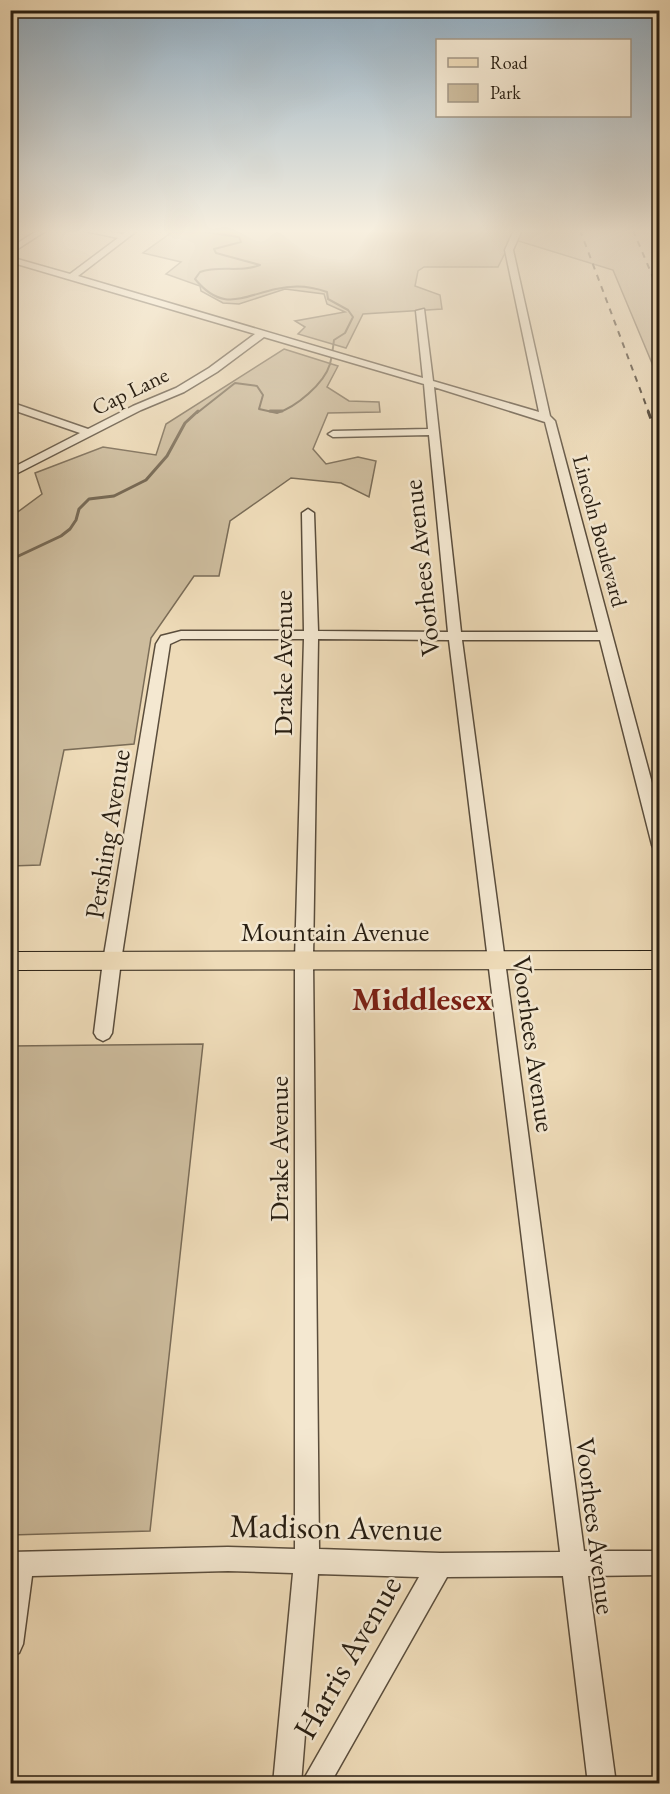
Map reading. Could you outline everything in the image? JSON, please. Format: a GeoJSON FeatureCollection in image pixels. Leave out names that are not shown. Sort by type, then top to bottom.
{"type":"FeatureCollection","features":[{"type":"Feature","properties":{"kind":"main road","name":"Mountain Avenue"},"geometry":{"type":"LineString","coordinates":[[10,961],[660,960]]}},
{"type":"Feature","properties":{"kind":"street"},"geometry":{"type":"LineString","coordinates":[[194,314],[545,417]]}},
{"type":"Feature","properties":{"kind":"street","name":"Voorhees Avenue"},"geometry":{"type":"LineString","coordinates":[[421,314],[455,636],[602,1784]]}},
{"type":"Feature","properties":{"kind":"street","name":"Lincoln Boulevard"},"geometry":{"type":"LineString","coordinates":[[522,314],[545,417],[550,421],[660,845]]}},
{"type":"Feature","properties":{"kind":"street","name":"Cap Lane"},"geometry":{"type":"LineString","coordinates":[[12,472],[137,408],[180,390],[213,370],[261,334]]}},
{"type":"Feature","properties":{"kind":"street"},"geometry":{"type":"LineString","coordinates":[[10,405],[89,433]]}},
{"type":"Feature","properties":{"kind":"street"},"geometry":{"type":"LineString","coordinates":[[333,435],[432,432]]}},
{"type":"Feature","properties":{"kind":"street","name":"Drake Avenue"},"geometry":{"type":"LineString","coordinates":[[287,1784],[307,1561],[304,960],[311,635],[308,513]]}},
{"type":"Feature","properties":{"kind":"street","name":"Pershing Avenue"},"geometry":{"type":"LineString","coordinates":[[103,1033],[112,961],[163,644],[169,637],[181,635],[311,635]]}},
{"type":"Feature","properties":{"kind":"street"},"geometry":{"type":"LineString","coordinates":[[311,635],[606,636]]}},
{"type":"Feature","properties":{"kind":"street","name":"Madison Avenue"},"geometry":{"type":"LineString","coordinates":[[16,1564],[228,1559],[440,1565],[660,1563]]}},
{"type":"Feature","properties":{"kind":"street"},"geometry":{"type":"LineString","coordinates":[[10,1644],[16,1564]]}},
{"type":"Feature","properties":{"kind":"street","name":"Harris Avenue"},"geometry":{"type":"LineString","coordinates":[[315,1784],[440,1565]]}},
{"type":"Feature","properties":{"kind":"green space"},"geometry":{"type":"Polygon","coordinates":[[[335,314],[367,314],[363,314],[346,348],[298,334],[305,327],[295,321],[335,314]]]}},
{"type":"Feature","properties":{"kind":"green space"},"geometry":{"type":"Polygon","coordinates":[[[631,314],[659,314],[659,380],[631,314]]]}},
{"type":"Feature","properties":{"kind":"green space"},"geometry":{"type":"Polygon","coordinates":[[[284,349],[338,366],[327,387],[349,401],[379,402],[380,412],[328,413],[313,449],[326,464],[358,457],[376,461],[369,497],[341,483],[291,478],[230,521],[219,576],[194,576],[151,638],[134,744],[64,750],[40,865],[11,866],[11,517],[42,494],[35,473],[103,447],[156,455],[166,424],[284,349]]]}},
{"type":"Feature","properties":{"kind":"green space"},"geometry":{"type":"Polygon","coordinates":[[[203,1044],[150,1531],[11,1535],[11,1046],[203,1044]]]}},
{"type":"Feature","properties":{"kind":"waterway"},"geometry":{"type":"LineString","coordinates":[[282,411],[301,400],[316,387],[327,372],[334,340],[345,333],[353,317],[351,314]]}},
{"type":"Feature","properties":{"kind":"waterway"},"geometry":{"type":"LineString","coordinates":[[197,413],[235,383],[257,386],[263,395],[259,409],[277,413],[282,411]]}},
{"type":"Feature","properties":{"kind":"waterway"},"geometry":{"type":"LineString","coordinates":[[10,560],[61,536],[70,529],[79,509],[89,499],[114,496],[146,480],[167,456],[185,423],[198,411]]}},
{"type":"Feature","properties":{"kind":"waterway"},"geometry":{"type":"LineString","coordinates":[[270,411],[282,411]]}},
{"type":"Feature","properties":{"kind":"railway"},"geometry":{"type":"LineString","coordinates":[[612,314],[649,413]]}},
{"type":"Feature","properties":{"kind":"railway"},"geometry":{"type":"LineString","coordinates":[[648,411],[660,443]]}},
{"type":"Feature","properties":{"kind":"district","name":"Middlesex"},"geometry":{"type":"Point","coordinates":[422,998]}}]}
